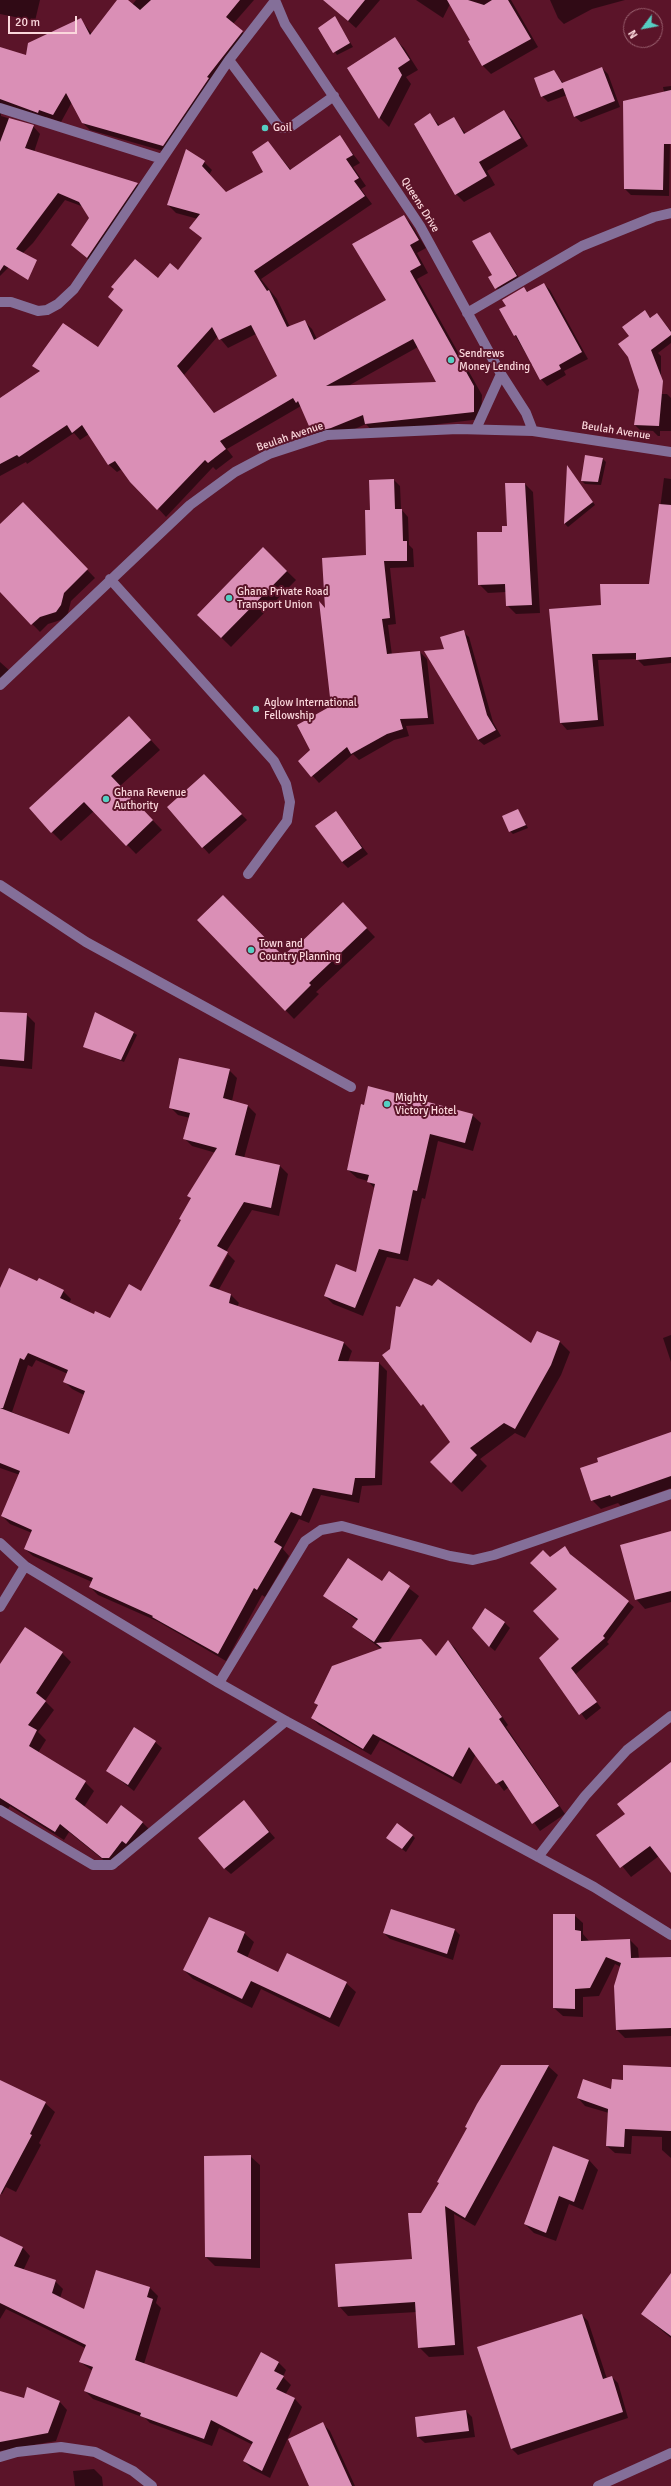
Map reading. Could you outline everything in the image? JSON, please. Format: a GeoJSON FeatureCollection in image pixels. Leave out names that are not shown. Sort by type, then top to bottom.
{"type":"FeatureCollection","features":[{"type":"Feature","properties":{"kind":"street"},"geometry":{"type":"LineString","coordinates":[[0,302],[11,302],[38,311],[47,310],[58,304],[74,289],[229,60],[275,1]]}},
{"type":"Feature","properties":{"kind":"street","name":"Queens Drive"},"geometry":{"type":"LineString","coordinates":[[275,1],[285,24],[420,226],[501,374],[526,414],[533,431]]}},
{"type":"Feature","properties":{"kind":"street"},"geometry":{"type":"LineString","coordinates":[[229,60],[279,127],[289,128],[334,96]]}},
{"type":"Feature","properties":{"kind":"street"},"geometry":{"type":"LineString","coordinates":[[0,108],[162,159]]}},
{"type":"Feature","properties":{"kind":"street"},"geometry":{"type":"LineString","coordinates":[[467,312],[582,246],[654,217],[671,213]]}},
{"type":"Feature","properties":{"kind":"street"},"geometry":{"type":"LineString","coordinates":[[476,429],[501,374]]}},
{"type":"Feature","properties":{"kind":"street","name":"Beulah Avenue"},"geometry":{"type":"LineString","coordinates":[[0,685],[110,579],[190,505],[235,472],[269,454],[327,435],[476,429],[533,431],[671,452]]}},
{"type":"Feature","properties":{"kind":"street"},"geometry":{"type":"LineString","coordinates":[[110,579],[274,761],[286,784],[290,802],[287,821],[248,874]]}},
{"type":"Feature","properties":{"kind":"street"},"geometry":{"type":"LineString","coordinates":[[0,885],[86,942],[351,1087]]}},
{"type":"Feature","properties":{"kind":"street"},"geometry":{"type":"LineString","coordinates":[[219,1683],[305,1541],[322,1530],[342,1526],[450,1556],[473,1560],[494,1555],[671,1494]]}},
{"type":"Feature","properties":{"kind":"street"},"geometry":{"type":"LineString","coordinates":[[0,1543],[25,1566],[219,1683],[286,1721],[594,1887],[671,1935]]}},
{"type":"Feature","properties":{"kind":"street"},"geometry":{"type":"LineString","coordinates":[[0,1607],[25,1566]]}},
{"type":"Feature","properties":{"kind":"street"},"geometry":{"type":"LineString","coordinates":[[538,1857],[585,1796],[627,1750],[671,1716]]}},
{"type":"Feature","properties":{"kind":"street"},"geometry":{"type":"LineString","coordinates":[[0,1810],[93,1865],[112,1865],[286,1721]]}},
{"type":"Feature","properties":{"kind":"street"},"geometry":{"type":"LineString","coordinates":[[0,2456],[17,2452],[61,2447],[96,2452],[133,2471],[152,2486]]}},
{"type":"Feature","properties":{"kind":"street"},"geometry":{"type":"LineString","coordinates":[[598,2486],[671,2453]]}},
{"type":"Feature","properties":{"kind":"building"},"geometry":{"type":"Polygon","coordinates":[[[117,0],[128,0],[140,10],[151,0],[240,0],[226,17],[243,31],[207,77],[209,78],[163,146],[82,123],[66,93],[53,115],[39,110],[38,113],[0,99],[0,47],[26,55],[28,43],[81,18],[90,35],[117,0]]]}},
{"type":"Feature","properties":{"kind":"building"},"geometry":{"type":"Polygon","coordinates":[[[323,0],[365,0],[348,21],[323,0]]]}},
{"type":"Feature","properties":{"kind":"building"},"geometry":{"type":"Polygon","coordinates":[[[447,0],[468,0],[484,5],[492,0],[508,0],[531,39],[482,66],[468,41],[470,40],[447,0]]]}},
{"type":"Feature","properties":{"kind":"building"},"geometry":{"type":"Polygon","coordinates":[[[335,16],[350,43],[333,53],[318,28],[335,16]]]}},
{"type":"Feature","properties":{"kind":"building"},"geometry":{"type":"Polygon","coordinates":[[[395,37],[410,60],[398,68],[402,75],[379,119],[347,68],[395,37]]]}},
{"type":"Feature","properties":{"kind":"building"},"geometry":{"type":"Polygon","coordinates":[[[602,67],[615,101],[574,117],[563,88],[541,97],[534,78],[554,70],[562,83],[602,67]]]}},
{"type":"Feature","properties":{"kind":"building"},"geometry":{"type":"Polygon","coordinates":[[[671,90],[671,144],[664,144],[663,190],[624,189],[623,101],[671,90]]]}},
{"type":"Feature","properties":{"kind":"building"},"geometry":{"type":"Polygon","coordinates":[[[504,110],[521,138],[479,162],[487,176],[455,195],[414,124],[430,113],[438,126],[454,117],[464,134],[504,110]]]}},
{"type":"Feature","properties":{"kind":"building"},"geometry":{"type":"Polygon","coordinates":[[[9,118],[34,125],[25,148],[138,183],[87,258],[71,245],[89,218],[79,202],[58,193],[16,249],[37,260],[28,280],[4,265],[0,271],[0,142],[9,118]]]}},
{"type":"Feature","properties":{"kind":"building"},"geometry":{"type":"Polygon","coordinates":[[[340,135],[353,155],[346,159],[359,178],[354,181],[365,196],[254,271],[267,291],[269,290],[287,327],[305,320],[314,340],[386,300],[352,244],[404,215],[419,240],[410,245],[421,265],[410,271],[474,386],[474,412],[365,424],[363,415],[331,428],[312,433],[298,401],[296,403],[293,398],[220,441],[226,449],[208,463],[205,460],[157,510],[130,482],[115,461],[108,465],[82,425],[72,433],[67,425],[19,457],[17,455],[0,464],[0,398],[40,371],[32,366],[63,323],[98,347],[123,310],[108,297],[114,289],[111,287],[135,259],[158,278],[170,263],[178,270],[202,238],[189,228],[200,214],[167,205],[186,149],[205,161],[202,166],[226,192],[263,172],[252,152],[268,141],[290,170],[340,135]],[[251,325],[219,340],[212,327],[177,366],[214,413],[277,376],[251,325]],[[413,339],[326,386],[436,382],[413,339]]]}},
{"type":"Feature","properties":{"kind":"building"},"geometry":{"type":"Polygon","coordinates":[[[490,232],[517,276],[495,289],[488,277],[492,275],[472,241],[490,232]]]}},
{"type":"Feature","properties":{"kind":"building"},"geometry":{"type":"Polygon","coordinates":[[[544,283],[582,352],[559,365],[561,369],[540,380],[516,335],[514,336],[499,309],[506,306],[502,300],[524,287],[527,292],[544,283]]]}},
{"type":"Feature","properties":{"kind":"building"},"geometry":{"type":"Polygon","coordinates":[[[645,310],[650,318],[657,313],[671,332],[671,335],[651,350],[663,381],[659,426],[634,425],[639,390],[628,357],[618,344],[629,336],[622,327],[645,310]]]}},
{"type":"Feature","properties":{"kind":"building"},"geometry":{"type":"Polygon","coordinates":[[[585,455],[603,458],[598,482],[581,481],[585,455]]]}},
{"type":"Feature","properties":{"kind":"building"},"geometry":{"type":"Polygon","coordinates":[[[567,465],[593,502],[564,524],[567,465]]]}},
{"type":"Feature","properties":{"kind":"building"},"geometry":{"type":"Polygon","coordinates":[[[394,479],[395,509],[402,509],[403,541],[407,541],[407,561],[384,561],[390,618],[382,619],[387,654],[420,651],[428,718],[400,719],[403,729],[387,734],[351,754],[347,747],[311,777],[298,761],[310,750],[297,725],[331,706],[319,601],[325,608],[322,558],[366,555],[365,510],[370,510],[369,480],[394,479]]]}},
{"type":"Feature","properties":{"kind":"building"},"geometry":{"type":"Polygon","coordinates":[[[505,483],[525,483],[532,605],[506,606],[505,584],[478,585],[477,532],[502,532],[502,526],[507,526],[505,483]]]}},
{"type":"Feature","properties":{"kind":"building"},"geometry":{"type":"Polygon","coordinates":[[[23,502],[88,569],[64,593],[61,605],[56,612],[40,617],[31,625],[0,592],[0,524],[23,502]]]}},
{"type":"Feature","properties":{"kind":"building"},"geometry":{"type":"Polygon","coordinates":[[[659,504],[671,505],[671,657],[636,660],[636,653],[592,654],[598,720],[560,723],[549,609],[601,605],[600,584],[649,584],[659,504]]]}},
{"type":"Feature","properties":{"kind":"building"},"geometry":{"type":"Polygon","coordinates":[[[263,547],[287,571],[221,638],[197,615],[263,547]]]}},
{"type":"Feature","properties":{"kind":"building"},"geometry":{"type":"Polygon","coordinates":[[[464,630],[487,715],[496,730],[478,740],[424,651],[444,649],[440,637],[464,630]]]}},
{"type":"Feature","properties":{"kind":"building"},"geometry":{"type":"Polygon","coordinates":[[[129,716],[151,740],[111,776],[153,820],[126,846],[84,802],[51,833],[29,808],[129,716]]]}},
{"type":"Feature","properties":{"kind":"building"},"geometry":{"type":"Polygon","coordinates":[[[204,774],[242,814],[202,848],[167,807],[204,774]]]}},
{"type":"Feature","properties":{"kind":"building"},"geometry":{"type":"Polygon","coordinates":[[[518,809],[526,825],[509,832],[502,816],[518,809]]]}},
{"type":"Feature","properties":{"kind":"building"},"geometry":{"type":"Polygon","coordinates":[[[336,811],[362,848],[342,862],[315,826],[336,811]]]}},
{"type":"Feature","properties":{"kind":"building","name":"Town and Country Planning"},"geometry":{"type":"Polygon","coordinates":[[[223,895],[283,956],[295,945],[296,947],[343,902],[367,928],[309,983],[311,985],[285,1011],[197,920],[223,895]]]}},
{"type":"Feature","properties":{"kind":"building"},"geometry":{"type":"Polygon","coordinates":[[[0,1012],[27,1013],[24,1061],[0,1059],[0,1012]]]}},
{"type":"Feature","properties":{"kind":"building"},"geometry":{"type":"Polygon","coordinates":[[[95,1012],[134,1032],[121,1060],[83,1047],[95,1012]]]}},
{"type":"Feature","properties":{"kind":"building"},"geometry":{"type":"Polygon","coordinates":[[[179,1058],[230,1069],[223,1098],[248,1105],[235,1155],[280,1165],[271,1208],[244,1202],[217,1246],[228,1252],[209,1286],[231,1294],[229,1303],[344,1342],[338,1361],[379,1362],[375,1478],[355,1478],[352,1495],[313,1488],[301,1516],[291,1512],[274,1542],[282,1547],[257,1590],[254,1588],[218,1654],[152,1617],[153,1616],[89,1587],[93,1578],[24,1549],[32,1530],[1,1516],[20,1471],[0,1463],[0,1288],[9,1268],[37,1281],[39,1278],[64,1290],[60,1298],[94,1314],[95,1311],[110,1318],[129,1284],[141,1291],[181,1220],[179,1219],[191,1198],[187,1196],[217,1148],[183,1139],[190,1113],[169,1108],[179,1058]],[[28,1353],[24,1360],[20,1358],[3,1408],[0,1408],[69,1434],[85,1391],[63,1382],[68,1370],[28,1353]]]}},
{"type":"Feature","properties":{"kind":"building"},"geometry":{"type":"Polygon","coordinates":[[[368,1086],[473,1114],[465,1143],[430,1134],[417,1191],[413,1190],[400,1254],[379,1249],[355,1308],[324,1296],[336,1264],[356,1272],[375,1184],[367,1182],[369,1175],[347,1170],[361,1104],[364,1105],[368,1086]]]}},
{"type":"Feature","properties":{"kind":"building"},"geometry":{"type":"Polygon","coordinates":[[[414,1278],[432,1286],[438,1279],[531,1343],[537,1331],[560,1341],[551,1365],[515,1429],[504,1423],[470,1448],[477,1455],[451,1483],[430,1462],[450,1442],[423,1404],[421,1406],[382,1355],[390,1349],[396,1306],[400,1307],[414,1278]]]}},
{"type":"Feature","properties":{"kind":"building"},"geometry":{"type":"Polygon","coordinates":[[[671,1432],[671,1476],[611,1497],[610,1495],[591,1501],[580,1468],[598,1462],[597,1458],[671,1432]]]}},
{"type":"Feature","properties":{"kind":"building"},"geometry":{"type":"Polygon","coordinates":[[[671,1531],[671,1591],[635,1600],[620,1545],[671,1531]]]}},
{"type":"Feature","properties":{"kind":"building"},"geometry":{"type":"Polygon","coordinates":[[[565,1546],[570,1554],[629,1601],[603,1636],[605,1638],[571,1668],[597,1702],[579,1715],[539,1658],[559,1639],[533,1611],[557,1589],[530,1563],[543,1550],[550,1557],[565,1546]]]}},
{"type":"Feature","properties":{"kind":"building"},"geometry":{"type":"Polygon","coordinates":[[[348,1558],[382,1581],[389,1571],[410,1586],[374,1642],[352,1627],[358,1619],[323,1596],[348,1558]]]}},
{"type":"Feature","properties":{"kind":"building"},"geometry":{"type":"Polygon","coordinates":[[[485,1608],[505,1622],[489,1647],[472,1628],[485,1608]]]}},
{"type":"Feature","properties":{"kind":"building"},"geometry":{"type":"Polygon","coordinates":[[[25,1627],[63,1652],[36,1693],[46,1701],[28,1725],[37,1730],[29,1746],[86,1781],[75,1799],[107,1824],[121,1805],[143,1822],[126,1844],[122,1841],[109,1858],[102,1858],[60,1824],[55,1832],[0,1798],[0,1664],[25,1627]]]}},
{"type":"Feature","properties":{"kind":"building"},"geometry":{"type":"Polygon","coordinates":[[[421,1639],[436,1656],[448,1640],[502,1717],[499,1719],[559,1806],[532,1824],[503,1780],[496,1784],[469,1747],[453,1777],[373,1734],[363,1749],[311,1718],[318,1705],[314,1703],[332,1666],[382,1648],[376,1643],[421,1639]]]}},
{"type":"Feature","properties":{"kind":"building"},"geometry":{"type":"Polygon","coordinates":[[[134,1727],[156,1741],[128,1785],[106,1771],[134,1727]]]}},
{"type":"Feature","properties":{"kind":"building"},"geometry":{"type":"Polygon","coordinates":[[[671,1762],[671,1873],[650,1846],[620,1868],[596,1835],[625,1814],[617,1804],[671,1762]]]}},
{"type":"Feature","properties":{"kind":"building"},"geometry":{"type":"Polygon","coordinates":[[[244,1800],[269,1832],[224,1869],[198,1838],[244,1800]]]}},
{"type":"Feature","properties":{"kind":"building"},"geometry":{"type":"Polygon","coordinates":[[[397,1823],[413,1835],[402,1849],[386,1838],[397,1823]]]}},
{"type":"Feature","properties":{"kind":"building"},"geometry":{"type":"Polygon","coordinates":[[[391,1909],[455,1929],[447,1954],[383,1933],[391,1909]]]}},
{"type":"Feature","properties":{"kind":"building"},"geometry":{"type":"Polygon","coordinates":[[[553,1914],[575,1914],[575,1930],[581,1931],[581,1941],[630,1939],[631,1958],[671,1957],[671,2028],[616,2030],[614,1986],[621,1963],[606,1957],[590,1988],[575,1989],[575,2009],[553,2008],[553,1914]]]}},
{"type":"Feature","properties":{"kind":"building"},"geometry":{"type":"Polygon","coordinates":[[[209,1917],[245,1932],[237,1952],[278,1972],[287,1953],[347,1982],[330,2018],[251,1981],[242,1999],[183,1970],[209,1917]]]}},
{"type":"Feature","properties":{"kind":"building"},"geometry":{"type":"Polygon","coordinates":[[[501,2065],[549,2065],[465,2218],[445,2206],[455,2345],[418,2348],[415,2302],[338,2307],[335,2264],[412,2259],[408,2213],[421,2213],[439,2183],[437,2182],[467,2128],[465,2127],[477,2104],[501,2065]]]}},
{"type":"Feature","properties":{"kind":"building"},"geometry":{"type":"Polygon","coordinates":[[[623,2065],[671,2067],[671,2131],[625,2129],[624,2147],[606,2146],[608,2109],[577,2098],[583,2079],[611,2089],[612,2079],[623,2080],[623,2065]]]}},
{"type":"Feature","properties":{"kind":"building"},"geometry":{"type":"Polygon","coordinates":[[[0,2080],[46,2102],[30,2134],[32,2135],[0,2195],[0,2080]]]}},
{"type":"Feature","properties":{"kind":"building"},"geometry":{"type":"Polygon","coordinates":[[[553,2146],[589,2160],[574,2202],[559,2196],[546,2233],[524,2224],[553,2146]]]}},
{"type":"Feature","properties":{"kind":"building"},"geometry":{"type":"Polygon","coordinates":[[[251,2155],[251,2259],[205,2257],[204,2156],[251,2155]]]}},
{"type":"Feature","properties":{"kind":"building"},"geometry":{"type":"Polygon","coordinates":[[[0,2236],[23,2247],[14,2266],[56,2280],[52,2293],[84,2309],[96,2270],[150,2287],[147,2297],[153,2299],[135,2360],[237,2397],[261,2352],[279,2362],[274,2371],[284,2376],[276,2389],[295,2398],[262,2471],[243,2461],[253,2442],[211,2420],[204,2439],[140,2416],[141,2413],[84,2391],[93,2367],[79,2362],[86,2345],[0,2303],[0,2236]]]}},
{"type":"Feature","properties":{"kind":"building"},"geometry":{"type":"Polygon","coordinates":[[[671,2273],[671,2336],[641,2314],[671,2273]]]}},
{"type":"Feature","properties":{"kind":"building"},"geometry":{"type":"Polygon","coordinates":[[[582,2314],[603,2379],[612,2376],[623,2412],[511,2449],[477,2347],[582,2314]]]}},
{"type":"Feature","properties":{"kind":"building"},"geometry":{"type":"Polygon","coordinates":[[[27,2387],[60,2401],[48,2433],[0,2442],[0,2391],[24,2398],[27,2387]]]}},
{"type":"Feature","properties":{"kind":"building"},"geometry":{"type":"Polygon","coordinates":[[[466,2410],[469,2431],[417,2437],[415,2417],[466,2410]]]}},
{"type":"Feature","properties":{"kind":"building"},"geometry":{"type":"Polygon","coordinates":[[[323,2422],[352,2486],[309,2486],[288,2439],[323,2422]]]}},
{"type":"Feature","properties":{"kind":"place","name":"Goil"},"geometry":{"type":"Point","coordinates":[265,128]}},
{"type":"Feature","properties":{"kind":"place","name":"Sendrews Money Lending"},"geometry":{"type":"Point","coordinates":[451,360]}},
{"type":"Feature","properties":{"kind":"place","name":"Ghana Private Road Transport Union"},"geometry":{"type":"Point","coordinates":[229,598]}},
{"type":"Feature","properties":{"kind":"place","name":"Aglow International Fellowship"},"geometry":{"type":"Point","coordinates":[256,709]}},
{"type":"Feature","properties":{"kind":"place","name":"Ghana Revenue Authority"},"geometry":{"type":"Point","coordinates":[106,799]}},
{"type":"Feature","properties":{"kind":"place","name":"Town and Country Planning"},"geometry":{"type":"Point","coordinates":[251,950]}},
{"type":"Feature","properties":{"kind":"place","name":"Mighty Victory Hotel"},"geometry":{"type":"Point","coordinates":[387,1104]}}]}
